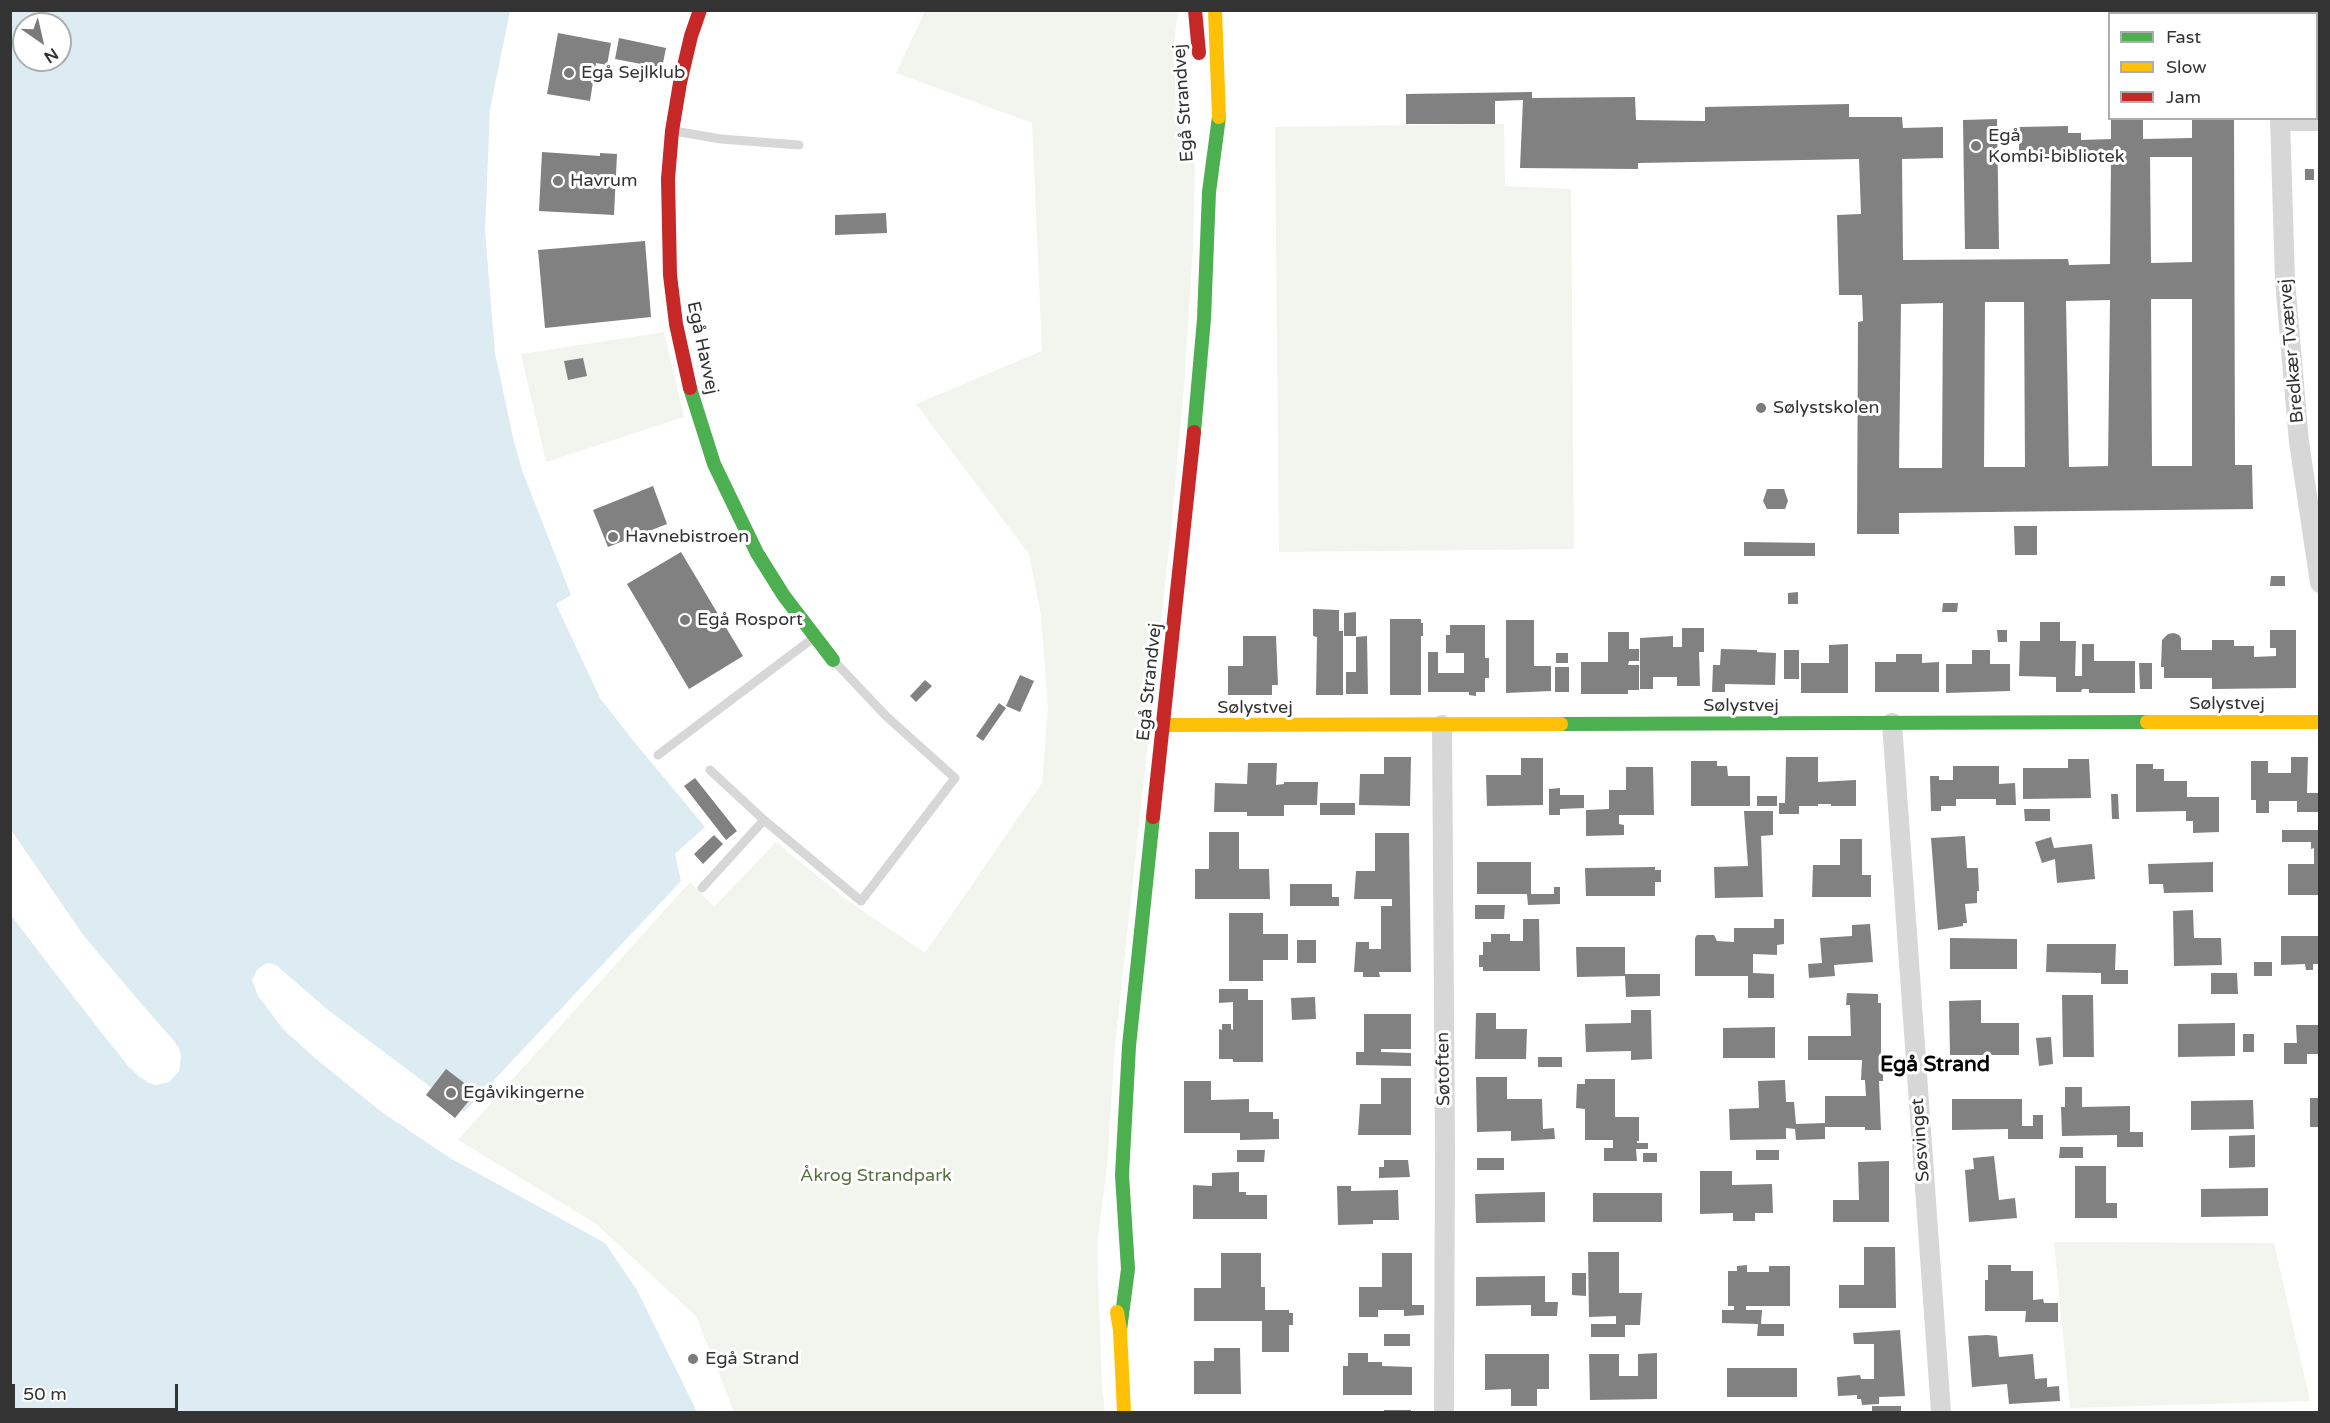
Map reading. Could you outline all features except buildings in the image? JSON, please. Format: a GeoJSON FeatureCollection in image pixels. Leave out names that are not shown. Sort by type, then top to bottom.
{"type":"FeatureCollection","features":[{"type":"Feature","properties":{"kind":"street","name":"Egå Havvej"},"geometry":{"type":"LineString","coordinates":[[700,10],[691,36],[680,83],[672,131],[668,179],[670,275],[676,324],[687,376],[711,454],[734,508],[757,553],[779,588],[814,638],[833,660]]}},
{"type":"Feature","properties":{"kind":"street","name":"Egå Strandvej"},"geometry":{"type":"LineString","coordinates":[[1195,10],[1200,71]]}},
{"type":"Feature","properties":{"kind":"street","name":"Egå Strandvej"},"geometry":{"type":"LineString","coordinates":[[1112,1232],[1122,1175],[1129,1046],[1164,725],[1204,320],[1209,192],[1220,107],[1215,10]]}},
{"type":"Feature","properties":{"kind":"street"},"geometry":{"type":"LineString","coordinates":[[1218,68],[1227,10]]}},
{"type":"Feature","properties":{"kind":"street"},"geometry":{"type":"LineString","coordinates":[[2280,120],[2319,121]]}},
{"type":"Feature","properties":{"kind":"street","name":"Bredkær Tværvej"},"geometry":{"type":"LineString","coordinates":[[2280,120],[2285,281],[2299,442],[2319,583]]}},
{"type":"Feature","properties":{"kind":"street","name":"Egå Strandvej"},"geometry":{"type":"LineString","coordinates":[[1204,129],[1209,192]]}},
{"type":"Feature","properties":{"kind":"street","name":"Sølystvej"},"geometry":{"type":"LineString","coordinates":[[1164,725],[2319,722]]}},
{"type":"Feature","properties":{"kind":"street","name":"Søsvinget"},"geometry":{"type":"LineString","coordinates":[[1892,723],[1941,1413]]}},
{"type":"Feature","properties":{"kind":"street","name":"Søtoften"},"geometry":{"type":"LineString","coordinates":[[1442,725],[1444,1413]]}},
{"type":"Feature","properties":{"kind":"street","name":"Egå Strandvej"},"geometry":{"type":"LineString","coordinates":[[1120,1330],[1128,1269],[1122,1175]]}},
{"type":"Feature","properties":{"kind":"street","name":"Egå Strandvej"},"geometry":{"type":"LineString","coordinates":[[1113,1286],[1120,1330],[1124,1413]]}},
{"type":"Feature","properties":{"kind":"lane"},"geometry":{"type":"LineString","coordinates":[[672,131],[721,139],[800,145]]}},
{"type":"Feature","properties":{"kind":"lane"},"geometry":{"type":"LineString","coordinates":[[658,754],[814,638]]}},
{"type":"Feature","properties":{"kind":"lane"},"geometry":{"type":"LineString","coordinates":[[710,770],[764,820],[861,901],[955,778],[886,716],[833,660]]}},
{"type":"Feature","properties":{"kind":"lane"},"geometry":{"type":"LineString","coordinates":[[702,888],[764,820]]}},
{"type":"Feature","properties":{"kind":"green space","name":"Åkrog Strandpark"},"geometry":{"type":"Polygon","coordinates":[[[925,11],[1178,11],[1174,43],[1176,111],[1183,111],[1195,166],[1193,248],[1184,387],[1171,530],[1115,1045],[1107,1167],[1097,1244],[1105,1412],[734,1412],[696,1316],[595,1223],[458,1140],[690,882],[714,907],[776,842],[848,901],[925,953],[1042,783],[1048,710],[1041,616],[1029,554],[916,404],[1042,351],[1032,123],[896,73],[925,11]]]}},
{"type":"Feature","properties":{"kind":"green space"},"geometry":{"type":"Polygon","coordinates":[[[1504,124],[1505,186],[1571,189],[1574,549],[1279,552],[1275,127],[1504,124]]]}},
{"type":"Feature","properties":{"kind":"green space"},"geometry":{"type":"Polygon","coordinates":[[[664,332],[684,417],[546,462],[521,354],[664,332]]]}},
{"type":"Feature","properties":{"kind":"green space"},"geometry":{"type":"Polygon","coordinates":[[[2054,1242],[2274,1243],[2310,1401],[2070,1408],[2054,1242]]]}},
{"type":"Feature","properties":{"kind":"shaded area"},"geometry":{"type":"Polygon","coordinates":[[[11,11],[510,11],[490,109],[485,231],[495,353],[514,442],[523,473],[571,595],[556,604],[600,698],[705,827],[675,854],[681,881],[464,1112],[328,1010],[276,965],[268,963],[263,965],[257,970],[252,980],[258,996],[283,1029],[383,1113],[450,1158],[605,1243],[637,1290],[697,1412],[11,1412],[10,914],[104,1036],[139,1077],[155,1085],[169,1082],[179,1071],[181,1055],[175,1042],[83,935],[11,830],[11,11]]]}},
{"type":"Feature","properties":{"kind":"pier"},"geometry":{"type":"Polygon","coordinates":[[[11,830],[83,935],[179,1048],[181,1055],[179,1071],[169,1082],[155,1085],[147,1082],[129,1067],[11,914],[11,911],[141,1074],[155,1082],[162,1082],[172,1075],[178,1063],[176,1049],[81,936],[15,844],[10,836],[11,830]]]}},
{"type":"Feature","properties":{"kind":"traffic: fast"},"geometry":{"type":"LineString","coordinates":[[1194,432],[1204,319],[1209,192],[1219,117]]}},
{"type":"Feature","properties":{"kind":"traffic: fast"},"geometry":{"type":"LineString","coordinates":[[690,388],[714,464],[757,553],[784,596],[833,660]]}},
{"type":"Feature","properties":{"kind":"traffic: fast"},"geometry":{"type":"LineString","coordinates":[[1561,724],[2147,722]]}},
{"type":"Feature","properties":{"kind":"traffic: fast"},"geometry":{"type":"LineString","coordinates":[[1120,1330],[1128,1269],[1122,1175],[1129,1046],[1153,817]]}},
{"type":"Feature","properties":{"kind":"traffic: slow"},"geometry":{"type":"LineString","coordinates":[[1215,10],[1219,117]]}},
{"type":"Feature","properties":{"kind":"traffic: slow"},"geometry":{"type":"LineString","coordinates":[[2147,722],[2320,722]]}},
{"type":"Feature","properties":{"kind":"traffic: slow"},"geometry":{"type":"LineString","coordinates":[[1164,725],[1561,724]]}},
{"type":"Feature","properties":{"kind":"traffic: slow"},"geometry":{"type":"LineString","coordinates":[[1117,1312],[1124,1412]]}},
{"type":"Feature","properties":{"kind":"traffic: jam"},"geometry":{"type":"LineString","coordinates":[[690,388],[676,324],[670,275],[668,179],[672,131],[680,83],[691,36],[700,10]]}},
{"type":"Feature","properties":{"kind":"traffic: jam"},"geometry":{"type":"LineString","coordinates":[[1195,10],[1199,53]]}},
{"type":"Feature","properties":{"kind":"traffic: jam"},"geometry":{"type":"LineString","coordinates":[[1153,817],[1194,432]]}},
{"type":"Feature","properties":{"kind":"place","name":"Egå Sejlklub"},"geometry":{"type":"Point","coordinates":[569,73]}},
{"type":"Feature","properties":{"kind":"place","name":"Egå Kombi-bibliotek"},"geometry":{"type":"Point","coordinates":[1976,146]}},
{"type":"Feature","properties":{"kind":"place","name":"Havrum"},"geometry":{"type":"Point","coordinates":[558,181]}},
{"type":"Feature","properties":{"kind":"place","name":"Sølystskolen"},"geometry":{"type":"Point","coordinates":[1761,408]}},
{"type":"Feature","properties":{"kind":"place","name":"Havnebistroen"},"geometry":{"type":"Point","coordinates":[613,537]}},
{"type":"Feature","properties":{"kind":"place","name":"Egå Rosport"},"geometry":{"type":"Point","coordinates":[685,620]}},
{"type":"Feature","properties":{"kind":"place","name":"Egåvikingerne"},"geometry":{"type":"Point","coordinates":[451,1093]}},
{"type":"Feature","properties":{"kind":"place","name":"Egå Strand"},"geometry":{"type":"Point","coordinates":[693,1359]}},
{"type":"Feature","properties":{"kind":"district","name":"Egå Strand"},"geometry":{"type":"Point","coordinates":[1935,1065]}}]}
